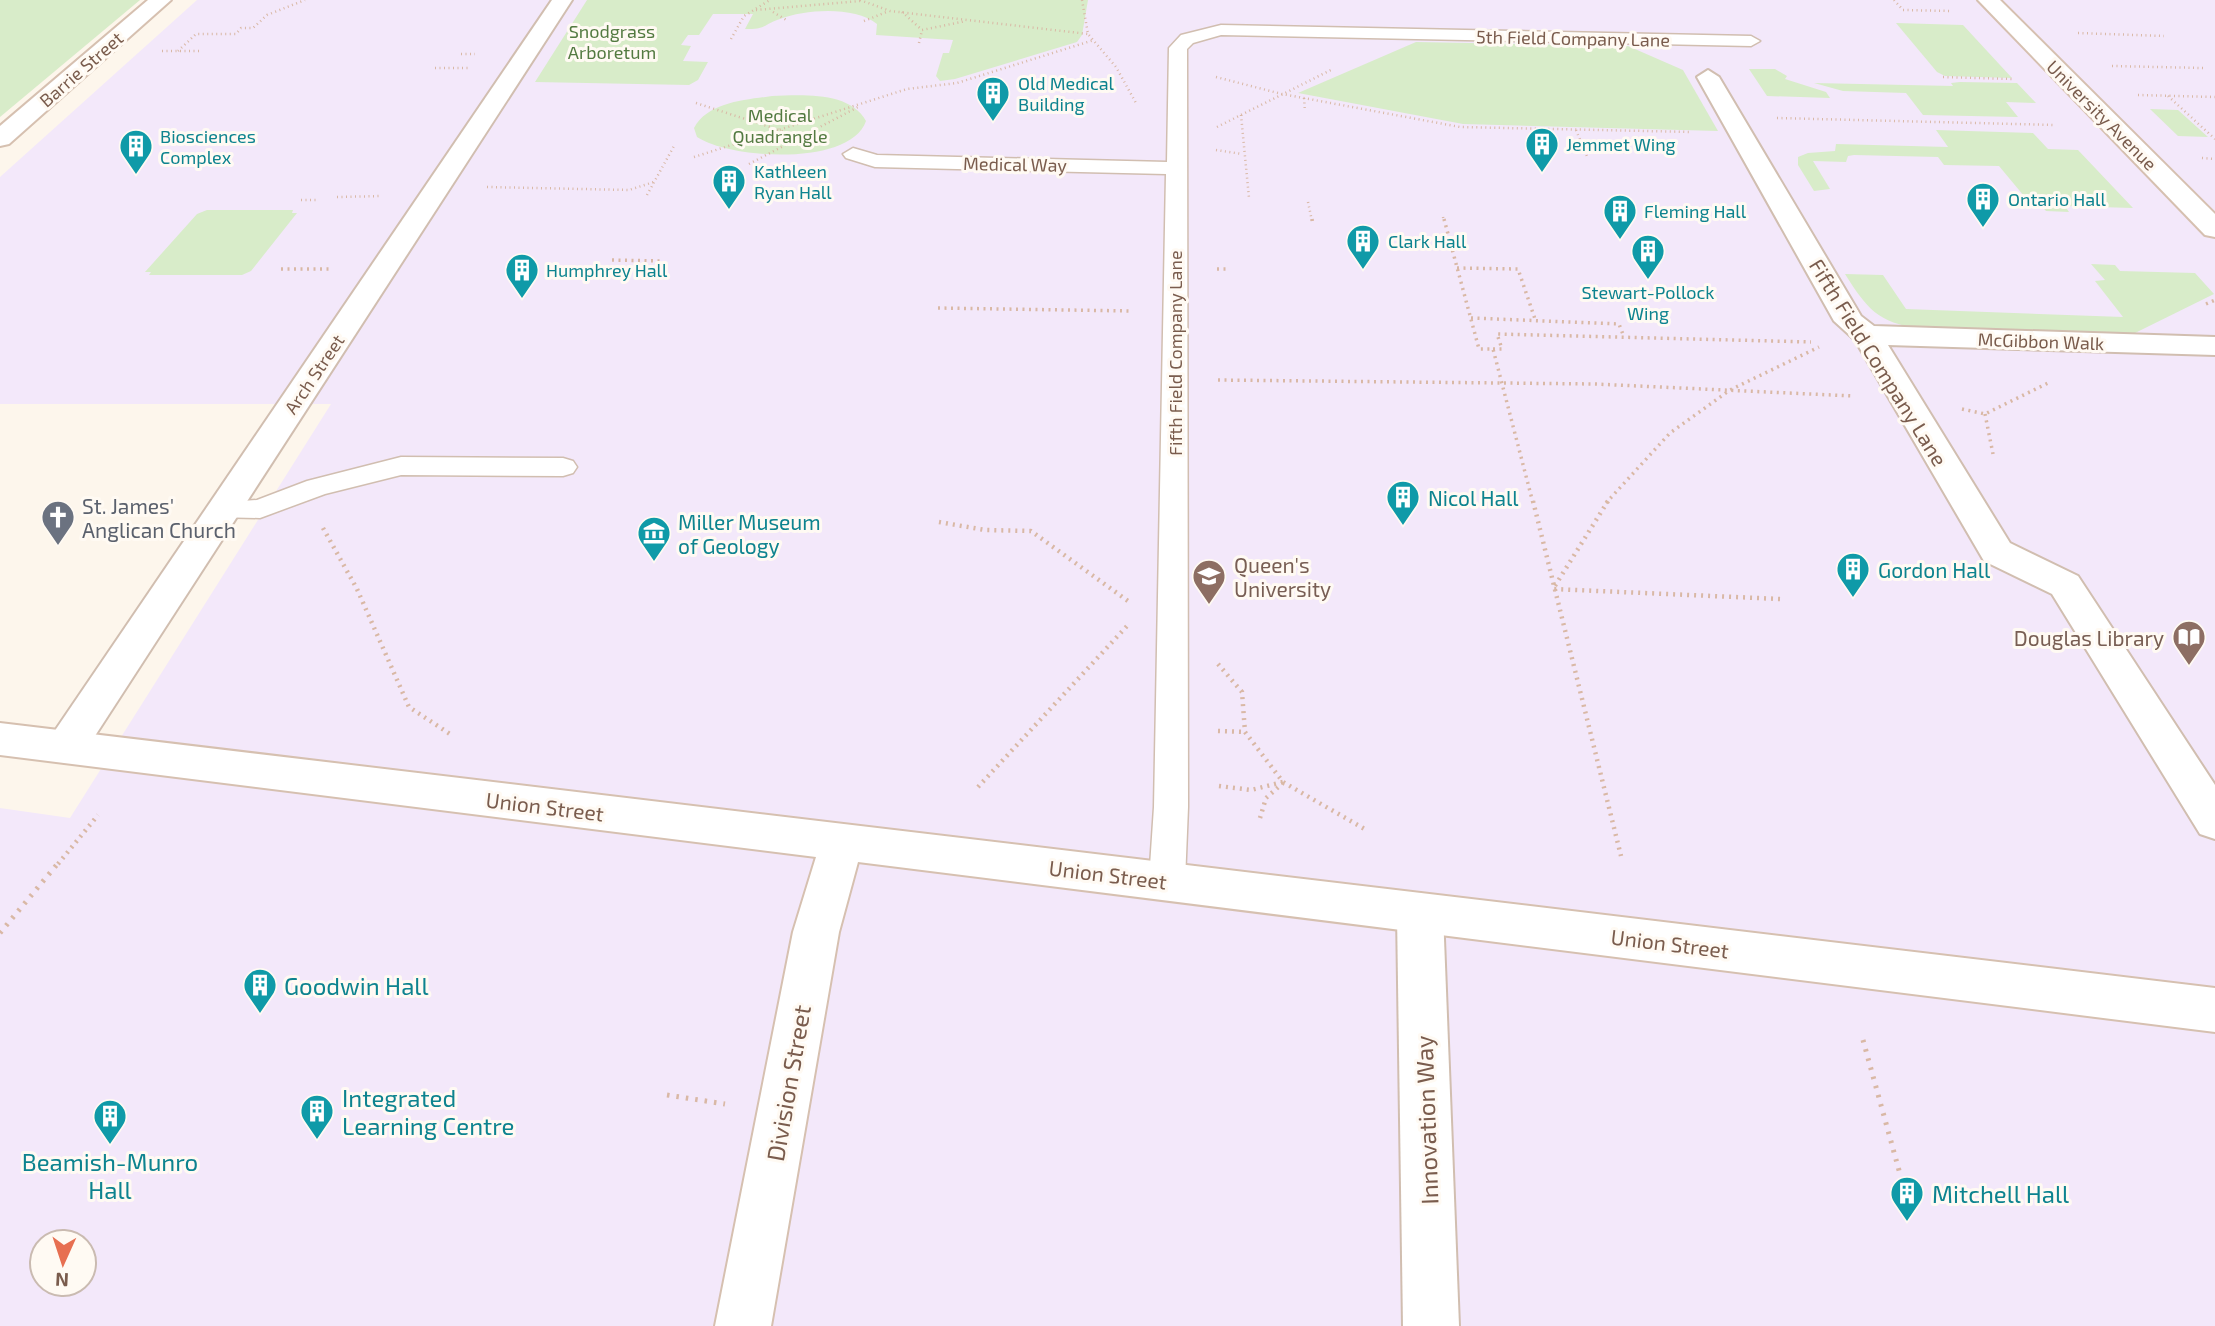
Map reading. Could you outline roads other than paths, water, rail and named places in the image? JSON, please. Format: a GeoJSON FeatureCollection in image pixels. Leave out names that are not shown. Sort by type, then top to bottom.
{"type":"FeatureCollection","features":[{"type":"Feature","properties":{"kind":"street","name":"Barrie Street"},"geometry":{"type":"LineString","coordinates":[[0,139],[161,0]]}},
{"type":"Feature","properties":{"kind":"street","name":"Arch Street"},"geometry":{"type":"LineString","coordinates":[[66,747],[562,0]]}},
{"type":"Feature","properties":{"kind":"street","name":"University Avenue"},"geometry":{"type":"LineString","coordinates":[[1988,0],[2215,229]]}},
{"type":"Feature","properties":{"kind":"street","name":"Fifth Field Company Lane"},"geometry":{"type":"LineString","coordinates":[[1709,76],[1849,321],[1867,335],[1997,552],[2065,585],[2215,821]]}},
{"type":"Feature","properties":{"kind":"street","name":"McGibbon Walk"},"geometry":{"type":"LineString","coordinates":[[1867,335],[2215,346]]}},
{"type":"Feature","properties":{"kind":"street","name":"Union Street"},"geometry":{"type":"LineString","coordinates":[[0,739],[2215,1010]]}},
{"type":"Feature","properties":{"kind":"street","name":"Division Street"},"geometry":{"type":"LineString","coordinates":[[743,1326],[816,932],[842,842]]}},
{"type":"Feature","properties":{"kind":"street","name":"Innovation Way"},"geometry":{"type":"LineString","coordinates":[[1420,913],[1431,1326]]}},
{"type":"Feature","properties":{"kind":"lane","name":"Fifth Field Company Lane"},"geometry":{"type":"LineString","coordinates":[[1167,881],[1171,807],[1178,48],[1186,38],[1221,30],[1395,34]]}},
{"type":"Feature","properties":{"kind":"lane","name":"5th Field Company Lane"},"geometry":{"type":"LineString","coordinates":[[1395,34],[1751,41]]}},
{"type":"Feature","properties":{"kind":"lane","name":"Medical Way"},"geometry":{"type":"LineString","coordinates":[[853,154],[875,161],[1177,157]]}},
{"type":"Feature","properties":{"kind":"lane"},"geometry":{"type":"LineString","coordinates":[[223,510],[260,509],[303,492],[401,466],[563,467]]}},
{"type":"Feature","properties":{"kind":"place","name":"Old Medical Building"},"geometry":{"type":"Point","coordinates":[993,123]}},
{"type":"Feature","properties":{"kind":"place","name":"Jemmet Wing"},"geometry":{"type":"Point","coordinates":[1542,174]}},
{"type":"Feature","properties":{"kind":"place","name":"Biosciences Complex"},"geometry":{"type":"Point","coordinates":[136,176]}},
{"type":"Feature","properties":{"kind":"place","name":"Kathleen Ryan Hall"},"geometry":{"type":"Point","coordinates":[729,211]}},
{"type":"Feature","properties":{"kind":"place","name":"Ontario Hall"},"geometry":{"type":"Point","coordinates":[1983,229]}},
{"type":"Feature","properties":{"kind":"place","name":"Fleming Hall"},"geometry":{"type":"Point","coordinates":[1620,241]}},
{"type":"Feature","properties":{"kind":"place","name":"Clark Hall"},"geometry":{"type":"Point","coordinates":[1363,271]}},
{"type":"Feature","properties":{"kind":"place","name":"Stewart-Pollock Wing"},"geometry":{"type":"Point","coordinates":[1648,281]}},
{"type":"Feature","properties":{"kind":"place","name":"Humphrey Hall"},"geometry":{"type":"Point","coordinates":[522,300]}},
{"type":"Feature","properties":{"kind":"place","name":"Nicol Hall"},"geometry":{"type":"Point","coordinates":[1403,527]}},
{"type":"Feature","properties":{"kind":"place","name":"St. James' Anglican Church"},"geometry":{"type":"Point","coordinates":[58,547]}},
{"type":"Feature","properties":{"kind":"place","name":"Miller Museum of Geology"},"geometry":{"type":"Point","coordinates":[654,563]}},
{"type":"Feature","properties":{"kind":"place","name":"Gordon Hall"},"geometry":{"type":"Point","coordinates":[1853,599]}},
{"type":"Feature","properties":{"kind":"place","name":"Queen's University"},"geometry":{"type":"Point","coordinates":[1209,606]}},
{"type":"Feature","properties":{"kind":"place","name":"Douglas Library"},"geometry":{"type":"Point","coordinates":[2189,667]}},
{"type":"Feature","properties":{"kind":"place","name":"Goodwin Hall"},"geometry":{"type":"Point","coordinates":[260,1015]}},
{"type":"Feature","properties":{"kind":"place","name":"Integrated Learning Centre"},"geometry":{"type":"Point","coordinates":[317,1141]}},
{"type":"Feature","properties":{"kind":"place","name":"Beamish-Munro Hall"},"geometry":{"type":"Point","coordinates":[110,1146]}},
{"type":"Feature","properties":{"kind":"place","name":"Mitchell Hall"},"geometry":{"type":"Point","coordinates":[1907,1223]}},
{"type":"Feature","properties":{"kind":"park label","name":"Snodgrass Arboretum"},"geometry":{"type":"Point","coordinates":[612,41]}},
{"type":"Feature","properties":{"kind":"park label","name":"Medical Quadrangle"},"geometry":{"type":"Point","coordinates":[780,125]}}]}
